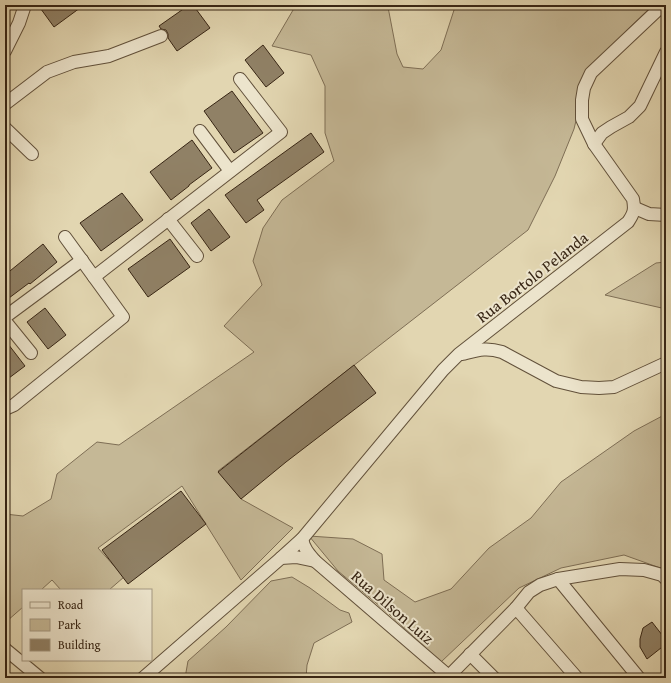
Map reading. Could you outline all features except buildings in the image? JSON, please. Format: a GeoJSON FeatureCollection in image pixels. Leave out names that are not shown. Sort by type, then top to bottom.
{"type":"FeatureCollection","features":[{"type":"Feature","properties":{"kind":"street"},"geometry":{"type":"LineString","coordinates":[[5,52],[26,5]]}},
{"type":"Feature","properties":{"kind":"street"},"geometry":{"type":"LineString","coordinates":[[663,5],[591,73],[584,88],[582,100],[582,119],[594,144],[633,199],[635,208],[649,214],[666,215]]}},
{"type":"Feature","properties":{"kind":"street"},"geometry":{"type":"LineString","coordinates":[[5,104],[47,72],[74,62],[109,56],[160,36]]}},
{"type":"Feature","properties":{"kind":"street"},"geometry":{"type":"LineString","coordinates":[[594,144],[602,133],[630,117],[640,106],[666,52]]}},
{"type":"Feature","properties":{"kind":"street"},"geometry":{"type":"LineString","coordinates":[[94,277],[281,132],[240,79]]}},
{"type":"Feature","properties":{"kind":"street"},"geometry":{"type":"LineString","coordinates":[[5,128],[32,154]]}},
{"type":"Feature","properties":{"kind":"street"},"geometry":{"type":"LineString","coordinates":[[200,131],[230,171]]}},
{"type":"Feature","properties":{"kind":"street","name":"Rua Bortolo Pelanda"},"geometry":{"type":"LineString","coordinates":[[143,678],[302,539],[443,370],[459,354],[628,222],[633,215],[635,208]]}},
{"type":"Feature","properties":{"kind":"street"},"geometry":{"type":"LineString","coordinates":[[168,219],[197,256]]}},
{"type":"Feature","properties":{"kind":"street"},"geometry":{"type":"LineString","coordinates":[[5,409],[14,405],[123,318],[65,237]]}},
{"type":"Feature","properties":{"kind":"street"},"geometry":{"type":"LineString","coordinates":[[5,317],[82,260]]}},
{"type":"Feature","properties":{"kind":"street"},"geometry":{"type":"LineString","coordinates":[[5,321],[31,352]]}},
{"type":"Feature","properties":{"kind":"street"},"geometry":{"type":"LineString","coordinates":[[459,354],[484,349],[493,349],[502,352],[556,381],[581,387],[599,388],[614,387],[666,363]]}},
{"type":"Feature","properties":{"kind":"street","name":"Rua Dilson Luiz"},"geometry":{"type":"LineString","coordinates":[[302,539],[303,546],[315,561],[450,677]]}},
{"type":"Feature","properties":{"kind":"street"},"geometry":{"type":"LineString","coordinates":[[281,558],[296,557],[315,561]]}},
{"type":"Feature","properties":{"kind":"street"},"geometry":{"type":"LineString","coordinates":[[450,677],[470,654],[516,608],[529,592],[540,585],[558,579],[620,569],[644,570],[662,575],[666,579]]}},
{"type":"Feature","properties":{"kind":"street"},"geometry":{"type":"LineString","coordinates":[[558,579],[639,678]]}},
{"type":"Feature","properties":{"kind":"street"},"geometry":{"type":"LineString","coordinates":[[516,608],[577,678]]}},
{"type":"Feature","properties":{"kind":"street"},"geometry":{"type":"LineString","coordinates":[[5,649],[40,678]]}},
{"type":"Feature","properties":{"kind":"street"},"geometry":{"type":"LineString","coordinates":[[470,654],[494,678]]}},
{"type":"Feature","properties":{"kind":"green space"},"geometry":{"type":"Polygon","coordinates":[[[296,5],[389,5],[388,7],[397,54],[403,67],[423,69],[441,50],[455,7],[458,5],[650,5],[649,9],[588,71],[574,129],[555,176],[528,230],[218,471],[241,499],[293,528],[241,580],[182,486],[98,548],[124,577],[110,589],[60,589],[52,580],[42,589],[22,589],[22,608],[7,621],[5,620],[5,514],[23,516],[51,499],[57,474],[97,442],[119,445],[254,352],[224,326],[262,285],[253,261],[263,228],[282,200],[334,161],[325,133],[325,86],[311,55],[272,46],[296,5]]]}},
{"type":"Feature","properties":{"kind":"green space"},"geometry":{"type":"Polygon","coordinates":[[[666,262],[666,309],[605,295],[656,263],[666,262]]]}},
{"type":"Feature","properties":{"kind":"green space"},"geometry":{"type":"Polygon","coordinates":[[[666,414],[666,570],[624,555],[561,568],[519,588],[441,662],[388,613],[338,571],[309,536],[353,539],[382,554],[384,580],[415,602],[451,589],[489,548],[531,518],[561,482],[634,431],[666,414]]]}},
{"type":"Feature","properties":{"kind":"green space"},"geometry":{"type":"Polygon","coordinates":[[[292,577],[340,610],[349,613],[352,622],[314,643],[307,665],[306,678],[185,678],[188,661],[226,627],[271,581],[292,577]]]}}]}
